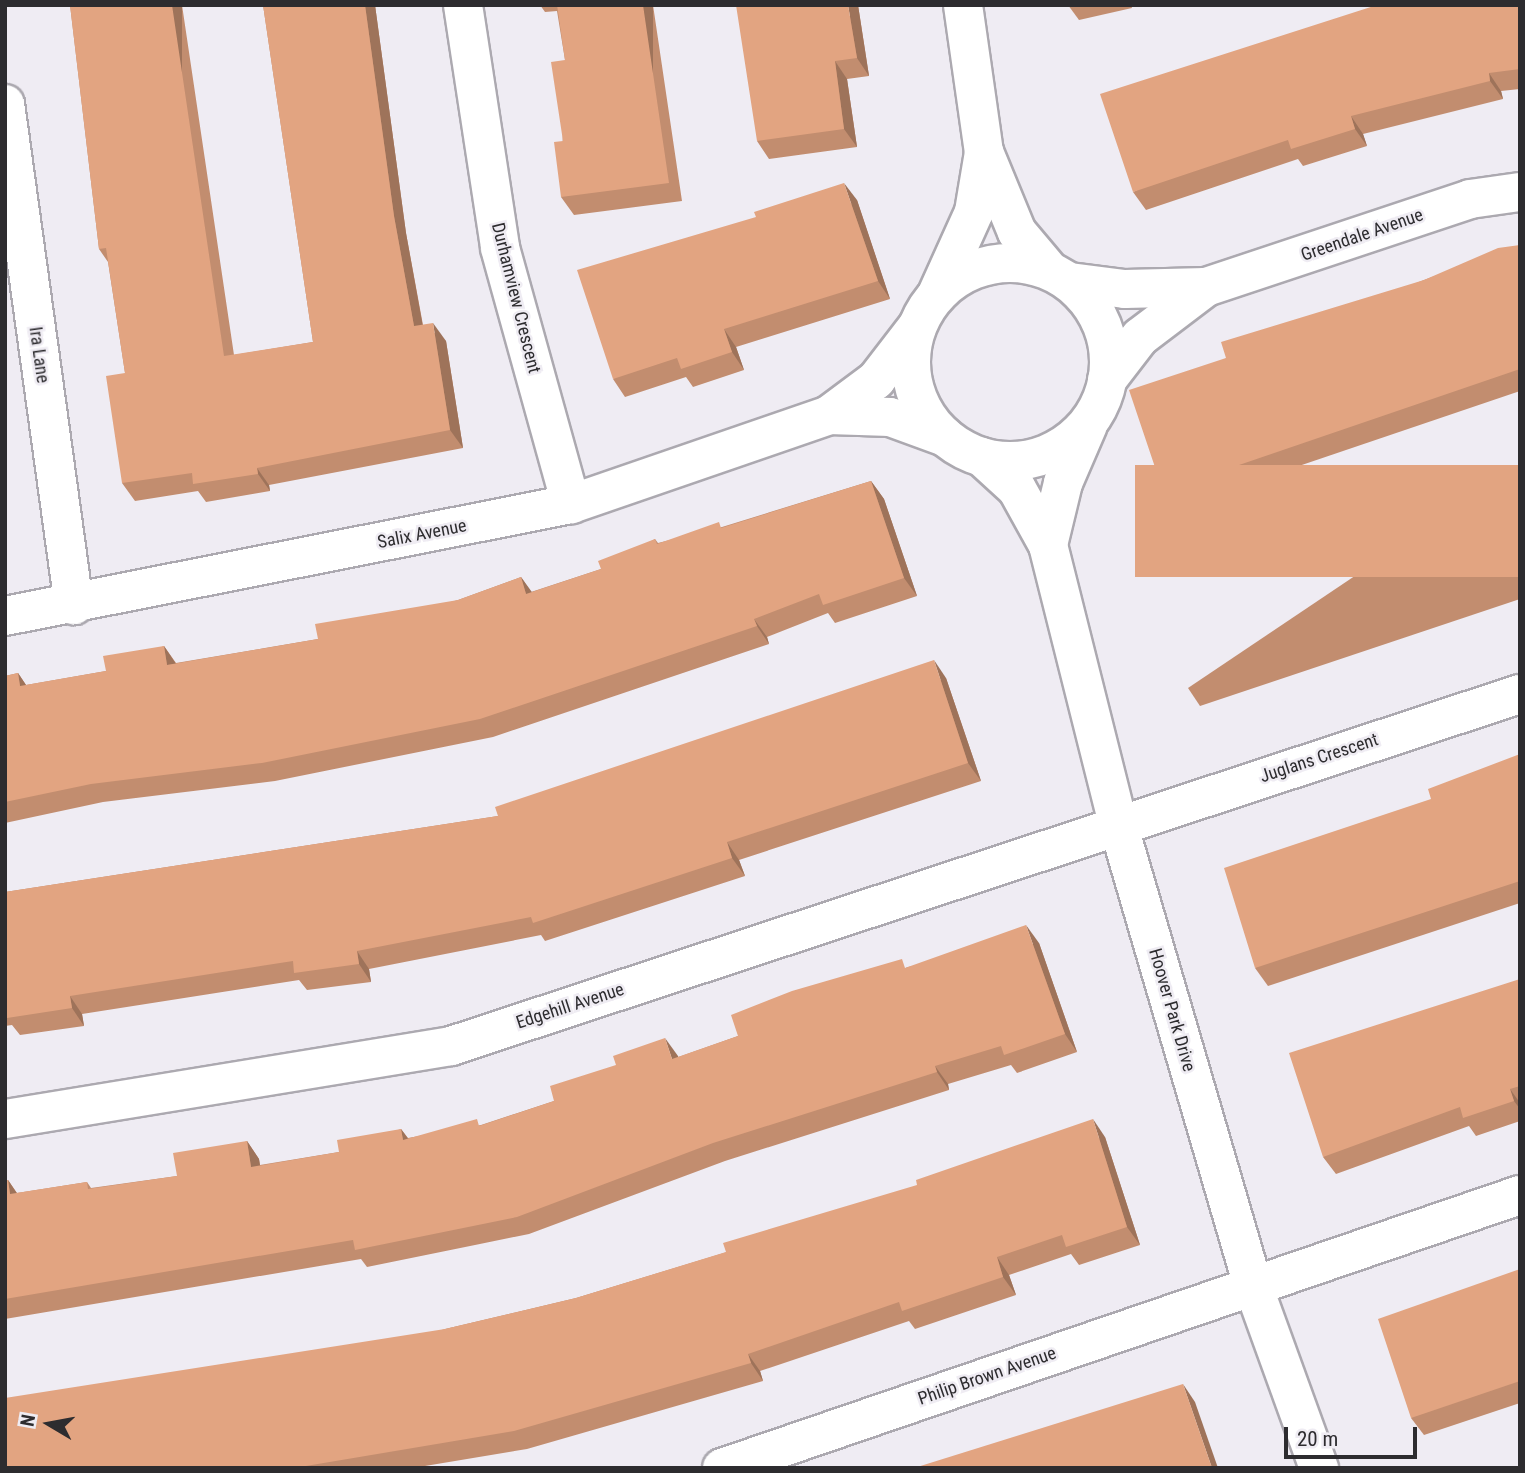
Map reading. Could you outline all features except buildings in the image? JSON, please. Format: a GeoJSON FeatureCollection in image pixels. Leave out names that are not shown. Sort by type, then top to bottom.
{"type":"FeatureCollection","features":[{"type":"Feature","properties":{"kind":"street","name":"Durhamview Crescent"},"geometry":{"type":"LineString","coordinates":[[463,5],[500,248],[570,504]]}},
{"type":"Feature","properties":{"kind":"street"},"geometry":{"type":"LineString","coordinates":[[963,5],[984,152],[1017,232],[1102,326],[1107,380],[1092,417],[1043,455],[982,457],[945,437],[918,398],[912,374],[917,327],[937,294],[974,212],[984,152]]}},
{"type":"Feature","properties":{"kind":"street","name":"Ira Lane"},"geometry":{"type":"LineString","coordinates":[[5,104],[74,605]]}},
{"type":"Feature","properties":{"kind":"street","name":"Greendale Avenue"},"geometry":{"type":"LineString","coordinates":[[1059,276],[1125,289],[1206,287],[1470,199],[1520,192]]}},
{"type":"Feature","properties":{"kind":"street"},"geometry":{"type":"LineString","coordinates":[[937,294],[978,267],[1002,262],[1059,276]]}},
{"type":"Feature","properties":{"kind":"street","name":"Greendale Avenue"},"geometry":{"type":"LineString","coordinates":[[1107,380],[1140,337],[1206,287]]}},
{"type":"Feature","properties":{"kind":"street","name":"Salix Avenue"},"geometry":{"type":"LineString","coordinates":[[5,616],[74,605],[570,504],[830,415],[876,380],[917,327]]}},
{"type":"Feature","properties":{"kind":"street","name":"Salix Avenue"},"geometry":{"type":"LineString","coordinates":[[830,415],[890,417],[945,437]]}},
{"type":"Feature","properties":{"kind":"street","name":"Hoover Park Drive"},"geometry":{"type":"LineString","coordinates":[[1048,545],[1063,483],[1092,417]]}},
{"type":"Feature","properties":{"kind":"street","name":"Hoover Park Drive"},"geometry":{"type":"LineString","coordinates":[[982,457],[1017,489],[1048,545],[1118,824],[1252,1283],[1319,1468]]}},
{"type":"Feature","properties":{"kind":"street","name":"Juglans Crescent"},"geometry":{"type":"LineString","coordinates":[[1118,824],[1520,694]]}},
{"type":"Feature","properties":{"kind":"street","name":"Edgehill Avenue"},"geometry":{"type":"LineString","coordinates":[[5,1119],[451,1046],[1118,824]]}},
{"type":"Feature","properties":{"kind":"street"},"geometry":{"type":"LineString","coordinates":[[1252,1283],[1520,1195]]}},
{"type":"Feature","properties":{"kind":"street","name":"Philip Brown Avenue"},"geometry":{"type":"LineString","coordinates":[[722,1468],[1252,1283]]}}]}
